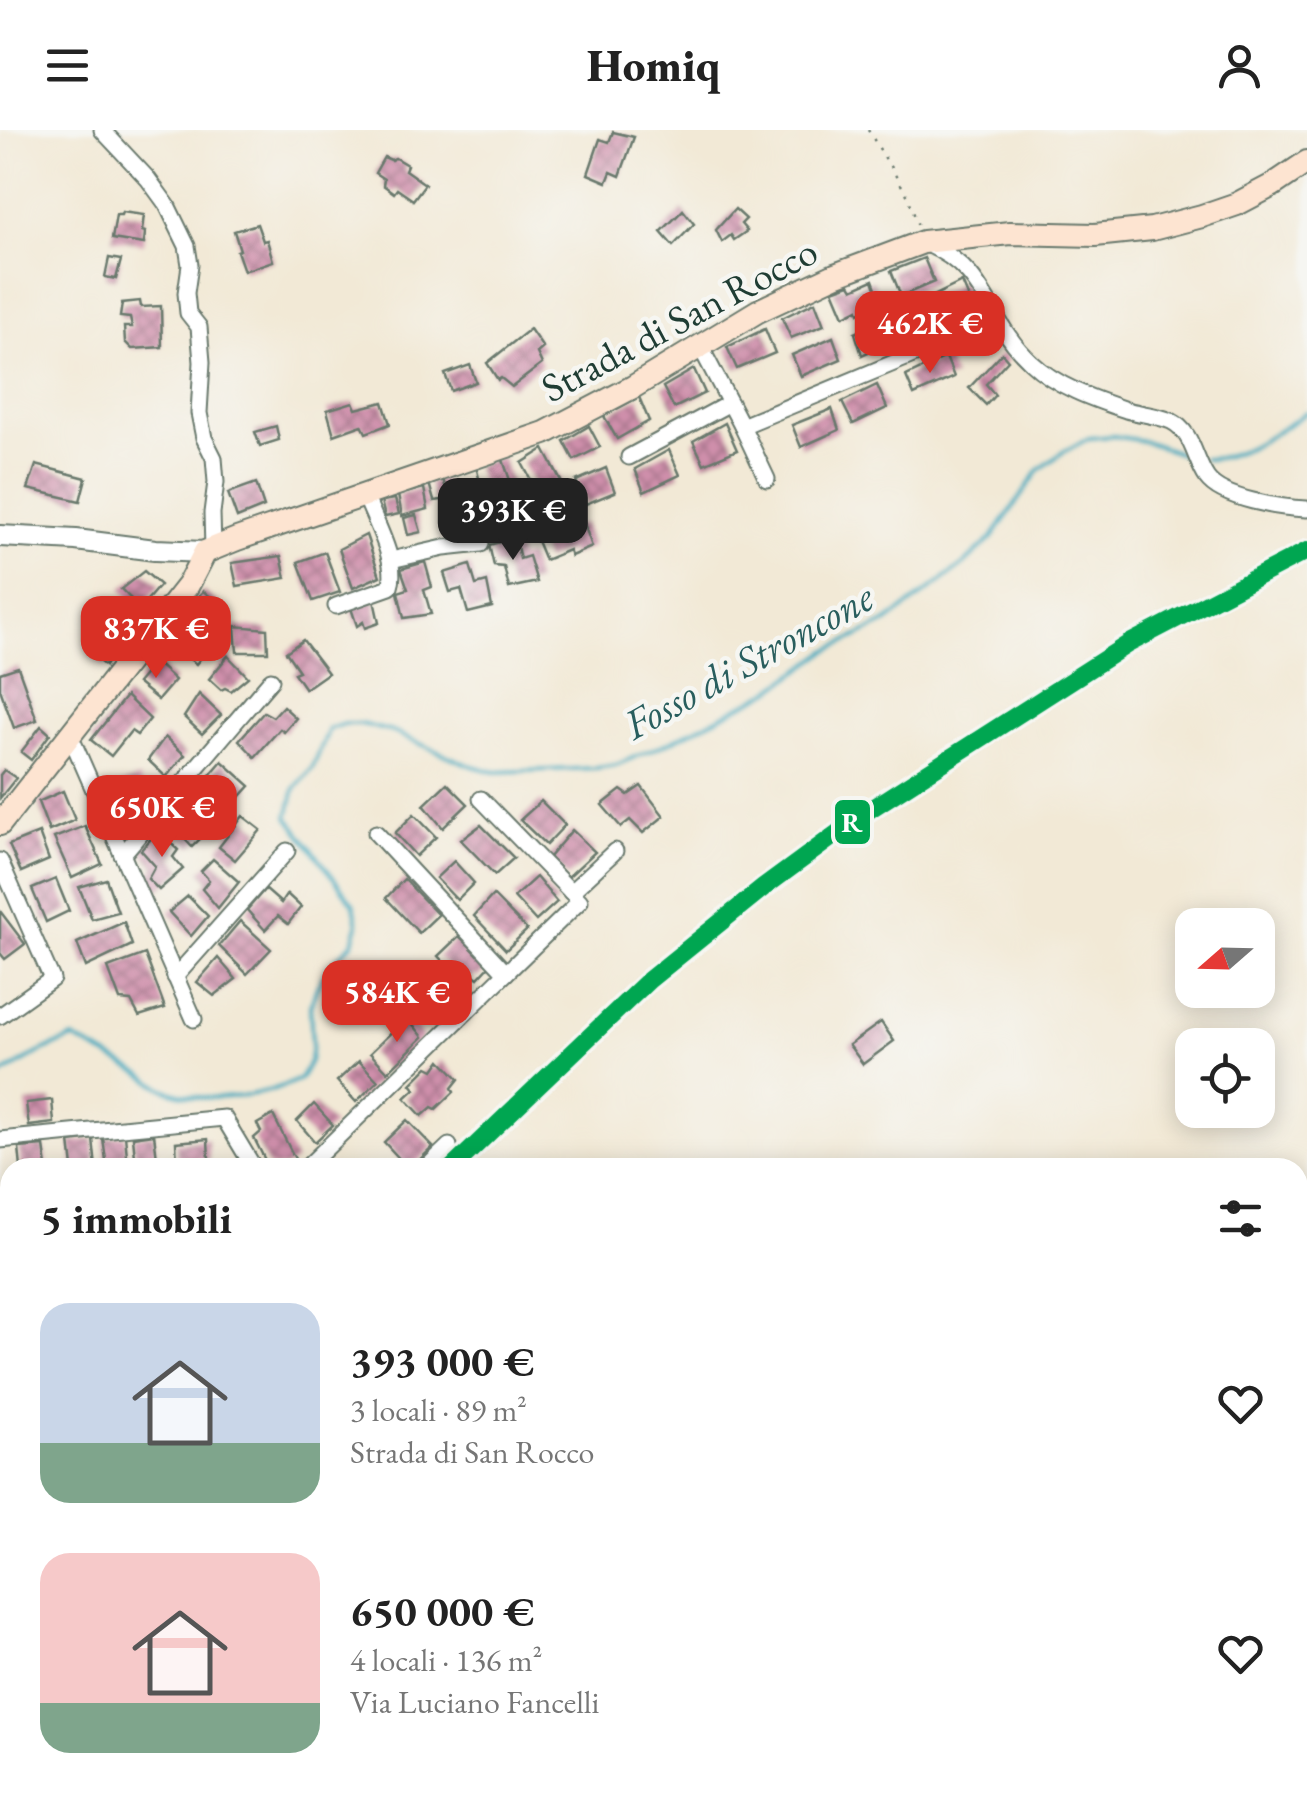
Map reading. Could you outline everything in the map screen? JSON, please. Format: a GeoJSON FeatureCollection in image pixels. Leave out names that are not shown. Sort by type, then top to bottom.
{"type":"FeatureCollection","features":[{"type":"Feature","properties":{"kind":"main road","name":"Strada di San Rocco"},"geometry":{"type":"LineString","coordinates":[[209,551],[545,433],[634,387],[758,311],[835,275],[923,242],[1010,233],[1095,235],[1152,229],[1238,204],[1307,162]]}},
{"type":"Feature","properties":{"kind":"main road"},"geometry":{"type":"LineString","coordinates":[[0,824],[188,585],[209,551]]}},
{"type":"Feature","properties":{"kind":"street"},"geometry":{"type":"LineString","coordinates":[[0,536],[209,551],[216,482],[214,458],[204,438],[199,413],[202,362],[199,328],[188,313],[188,246],[158,192],[102,130]]}},
{"type":"Feature","properties":{"kind":"street"},"geometry":{"type":"LineString","coordinates":[[923,242],[955,258],[967,270],[979,283],[1009,340],[1056,380],[1127,410],[1170,421],[1183,430],[1204,474],[1215,487],[1258,502],[1307,509]]}},
{"type":"Feature","properties":{"kind":"street"},"geometry":{"type":"LineString","coordinates":[[742,426],[997,320]]}},
{"type":"Feature","properties":{"kind":"street"},"geometry":{"type":"LineString","coordinates":[[700,346],[767,479]]}},
{"type":"Feature","properties":{"kind":"street"},"geometry":{"type":"LineString","coordinates":[[629,456],[730,403]]}},
{"type":"Feature","properties":{"kind":"street"},"geometry":{"type":"LineString","coordinates":[[336,606],[390,587],[394,577],[391,560],[364,496]]}},
{"type":"Feature","properties":{"kind":"street"},"geometry":{"type":"LineString","coordinates":[[391,560],[481,544]]}},
{"type":"Feature","properties":{"kind":"street"},"geometry":{"type":"LineString","coordinates":[[122,855],[271,680]]}},
{"type":"Feature","properties":{"kind":"street"},"geometry":{"type":"LineString","coordinates":[[70,734],[194,1019]]}},
{"type":"Feature","properties":{"kind":"street"},"geometry":{"type":"LineString","coordinates":[[481,799],[576,896]]}},
{"type":"Feature","properties":{"kind":"street"},"geometry":{"type":"LineString","coordinates":[[376,833],[506,972]]}},
{"type":"Feature","properties":{"kind":"street"},"geometry":{"type":"LineString","coordinates":[[176,977],[286,851]]}},
{"type":"Feature","properties":{"kind":"street"},"geometry":{"type":"LineString","coordinates":[[316,1158],[506,972],[615,851]]}},
{"type":"Feature","properties":{"kind":"street"},"geometry":{"type":"LineString","coordinates":[[0,860],[52,979],[0,1016]]}},
{"type":"Feature","properties":{"kind":"street"},"geometry":{"type":"LineString","coordinates":[[0,1140],[224,1118],[248,1158]]}},
{"type":"Feature","properties":{"kind":"street"},"geometry":{"type":"LineString","coordinates":[[436,1158],[449,1146]]}},
{"type":"Feature","properties":{"kind":"path"},"geometry":{"type":"LineString","coordinates":[[868,130],[908,196],[923,242]]}},
{"type":"Feature","properties":{"kind":"building"},"geometry":{"type":"Polygon","coordinates":[[[613,132],[634,137],[620,176],[611,172],[607,182],[588,174],[600,139],[609,142],[613,132]]]}},
{"type":"Feature","properties":{"kind":"building"},"geometry":{"type":"Polygon","coordinates":[[[384,157],[407,165],[405,170],[425,184],[413,200],[383,185],[384,179],[375,173],[384,157]]]}},
{"type":"Feature","properties":{"kind":"building"},"geometry":{"type":"Polygon","coordinates":[[[735,209],[746,219],[741,224],[747,231],[734,240],[731,235],[722,242],[716,230],[735,209]]]}},
{"type":"Feature","properties":{"kind":"building"},"geometry":{"type":"Polygon","coordinates":[[[683,210],[694,224],[673,246],[661,232],[683,210]]]}},
{"type":"Feature","properties":{"kind":"building"},"geometry":{"type":"Polygon","coordinates":[[[116,215],[144,215],[144,244],[112,239],[116,215]]]}},
{"type":"Feature","properties":{"kind":"building"},"geometry":{"type":"Polygon","coordinates":[[[257,224],[273,261],[244,271],[234,231],[257,224]]]}},
{"type":"Feature","properties":{"kind":"building"},"geometry":{"type":"Polygon","coordinates":[[[109,258],[121,260],[116,279],[105,277],[109,258]]]}},
{"type":"Feature","properties":{"kind":"building"},"geometry":{"type":"Polygon","coordinates":[[[924,258],[934,282],[901,296],[891,271],[924,258]]]}},
{"type":"Feature","properties":{"kind":"building"},"geometry":{"type":"Polygon","coordinates":[[[873,280],[881,302],[844,316],[833,290],[850,284],[853,289],[873,280]]]}},
{"type":"Feature","properties":{"kind":"building"},"geometry":{"type":"Polygon","coordinates":[[[962,282],[973,308],[931,327],[919,303],[962,282]]]}},
{"type":"Feature","properties":{"kind":"building"},"geometry":{"type":"Polygon","coordinates":[[[140,301],[141,307],[161,306],[162,347],[132,349],[125,342],[124,327],[132,327],[130,318],[120,317],[122,303],[140,301]]]}},
{"type":"Feature","properties":{"kind":"building"},"geometry":{"type":"Polygon","coordinates":[[[815,302],[824,325],[791,338],[782,318],[815,302]]]}},
{"type":"Feature","properties":{"kind":"building"},"geometry":{"type":"Polygon","coordinates":[[[897,315],[904,335],[862,355],[855,333],[897,315]]]}},
{"type":"Feature","properties":{"kind":"building"},"geometry":{"type":"Polygon","coordinates":[[[530,329],[543,348],[537,353],[542,364],[512,387],[501,378],[498,380],[487,363],[530,329]]]}},
{"type":"Feature","properties":{"kind":"building"},"geometry":{"type":"Polygon","coordinates":[[[765,329],[775,353],[737,369],[727,347],[765,329]]]}},
{"type":"Feature","properties":{"kind":"building"},"geometry":{"type":"Polygon","coordinates":[[[833,337],[841,359],[801,376],[792,355],[833,337]]]}},
{"type":"Feature","properties":{"kind":"building"},"geometry":{"type":"Polygon","coordinates":[[[1002,353],[1008,360],[986,384],[995,395],[986,405],[969,388],[1002,353]]]}},
{"type":"Feature","properties":{"kind":"building"},"geometry":{"type":"Polygon","coordinates":[[[946,357],[954,377],[914,395],[906,376],[946,357]]]}},
{"type":"Feature","properties":{"kind":"building"},"geometry":{"type":"Polygon","coordinates":[[[470,365],[476,382],[451,391],[445,374],[470,365]]]}},
{"type":"Feature","properties":{"kind":"building"},"geometry":{"type":"Polygon","coordinates":[[[694,369],[705,393],[674,408],[663,387],[694,369]]]}},
{"type":"Feature","properties":{"kind":"building"},"geometry":{"type":"Polygon","coordinates":[[[877,385],[887,408],[853,424],[842,402],[877,385]]]}},
{"type":"Feature","properties":{"kind":"building"},"geometry":{"type":"Polygon","coordinates":[[[639,397],[649,421],[617,439],[604,416],[639,397]]]}},
{"type":"Feature","properties":{"kind":"building"},"geometry":{"type":"Polygon","coordinates":[[[353,402],[356,409],[383,402],[390,424],[366,433],[362,425],[334,435],[327,410],[353,402]]]}},
{"type":"Feature","properties":{"kind":"building"},"geometry":{"type":"Polygon","coordinates":[[[832,409],[839,430],[801,447],[792,425],[832,409]]]}},
{"type":"Feature","properties":{"kind":"building"},"geometry":{"type":"Polygon","coordinates":[[[725,423],[737,450],[704,464],[693,441],[725,423]]]}},
{"type":"Feature","properties":{"kind":"building"},"geometry":{"type":"Polygon","coordinates":[[[276,426],[279,440],[260,446],[255,432],[276,426]]]}},
{"type":"Feature","properties":{"kind":"building"},"geometry":{"type":"Polygon","coordinates":[[[589,426],[600,447],[574,460],[564,441],[589,426]]]}},
{"type":"Feature","properties":{"kind":"building"},"geometry":{"type":"Polygon","coordinates":[[[544,449],[561,481],[538,493],[522,463],[544,449]]]}},
{"type":"Feature","properties":{"kind":"building"},"geometry":{"type":"Polygon","coordinates":[[[669,450],[680,475],[644,492],[635,469],[669,450]]]}},
{"type":"Feature","properties":{"kind":"building"},"geometry":{"type":"Polygon","coordinates":[[[502,457],[514,492],[498,496],[496,489],[483,494],[476,466],[502,457]]]}},
{"type":"Feature","properties":{"kind":"building"},"geometry":{"type":"Polygon","coordinates":[[[36,465],[86,478],[80,501],[28,489],[36,465]]]}},
{"type":"Feature","properties":{"kind":"building"},"geometry":{"type":"Polygon","coordinates":[[[606,468],[615,492],[586,504],[576,481],[606,468]]]}},
{"type":"Feature","properties":{"kind":"building"},"geometry":{"type":"Polygon","coordinates":[[[443,479],[449,499],[434,501],[429,483],[443,479]]]}},
{"type":"Feature","properties":{"kind":"building"},"geometry":{"type":"Polygon","coordinates":[[[256,483],[264,507],[237,518],[228,493],[256,483]]]}},
{"type":"Feature","properties":{"kind":"building"},"geometry":{"type":"Polygon","coordinates":[[[424,488],[428,509],[402,516],[398,495],[424,488]]]}},
{"type":"Feature","properties":{"kind":"building"},"geometry":{"type":"Polygon","coordinates":[[[395,499],[399,514],[385,517],[381,501],[395,499]]]}},
{"type":"Feature","properties":{"kind":"building"},"geometry":{"type":"Polygon","coordinates":[[[416,515],[421,532],[408,535],[404,518],[416,515]]]}},
{"type":"Feature","properties":{"kind":"building"},"geometry":{"type":"Polygon","coordinates":[[[584,523],[592,547],[571,556],[569,550],[545,560],[535,536],[584,523]]]}},
{"type":"Feature","properties":{"kind":"building"},"geometry":{"type":"Polygon","coordinates":[[[366,535],[380,576],[353,588],[339,549],[366,535]]]}},
{"type":"Feature","properties":{"kind":"building"},"geometry":{"type":"Polygon","coordinates":[[[515,538],[520,559],[529,556],[537,582],[509,588],[504,567],[494,566],[489,545],[515,538]]]}},
{"type":"Feature","properties":{"kind":"building"},"geometry":{"type":"Polygon","coordinates":[[[325,552],[340,592],[313,601],[298,562],[325,552]]]}},
{"type":"Feature","properties":{"kind":"building"},"geometry":{"type":"Polygon","coordinates":[[[281,556],[286,578],[237,586],[232,563],[281,556]]]}},
{"type":"Feature","properties":{"kind":"building"},"geometry":{"type":"Polygon","coordinates":[[[425,562],[432,587],[424,590],[431,614],[404,618],[398,592],[408,589],[401,569],[425,562]]]}},
{"type":"Feature","properties":{"kind":"building"},"geometry":{"type":"Polygon","coordinates":[[[470,565],[476,585],[487,582],[492,607],[468,613],[461,589],[450,592],[444,573],[470,565]]]}},
{"type":"Feature","properties":{"kind":"building"},"geometry":{"type":"Polygon","coordinates":[[[144,571],[160,585],[140,608],[121,589],[144,571]]]}},
{"type":"Feature","properties":{"kind":"building"},"geometry":{"type":"Polygon","coordinates":[[[203,591],[220,604],[209,620],[191,605],[203,591]]]}},
{"type":"Feature","properties":{"kind":"building"},"geometry":{"type":"Polygon","coordinates":[[[374,600],[379,623],[365,628],[363,622],[357,626],[351,608],[374,600]]]}},
{"type":"Feature","properties":{"kind":"building"},"geometry":{"type":"Polygon","coordinates":[[[235,626],[267,629],[268,652],[237,652],[235,626]]]}},
{"type":"Feature","properties":{"kind":"building"},"geometry":{"type":"Polygon","coordinates":[[[177,627],[208,649],[196,664],[167,641],[177,627]]]}},
{"type":"Feature","properties":{"kind":"building"},"geometry":{"type":"Polygon","coordinates":[[[104,628],[119,642],[105,666],[89,653],[104,628]]]}},
{"type":"Feature","properties":{"kind":"building"},"geometry":{"type":"Polygon","coordinates":[[[303,640],[328,673],[305,689],[286,652],[303,640]]]}},
{"type":"Feature","properties":{"kind":"building"},"geometry":{"type":"Polygon","coordinates":[[[228,656],[248,677],[231,691],[221,690],[209,679],[228,656]]]}},
{"type":"Feature","properties":{"kind":"building"},"geometry":{"type":"Polygon","coordinates":[[[155,662],[175,680],[158,700],[137,683],[155,662]]]}},
{"type":"Feature","properties":{"kind":"building"},"geometry":{"type":"Polygon","coordinates":[[[18,667],[37,720],[14,728],[0,689],[0,673],[18,667]]]}},
{"type":"Feature","properties":{"kind":"building"},"geometry":{"type":"Polygon","coordinates":[[[199,694],[221,715],[202,734],[184,717],[199,694]]]}},
{"type":"Feature","properties":{"kind":"building"},"geometry":{"type":"Polygon","coordinates":[[[126,696],[150,719],[137,735],[131,731],[111,756],[91,740],[126,696]]]}},
{"type":"Feature","properties":{"kind":"building"},"geometry":{"type":"Polygon","coordinates":[[[283,706],[296,718],[284,732],[280,729],[255,757],[239,740],[264,712],[273,717],[283,706]]]}},
{"type":"Feature","properties":{"kind":"building"},"geometry":{"type":"Polygon","coordinates":[[[41,726],[50,734],[31,760],[21,752],[41,726]]]}},
{"type":"Feature","properties":{"kind":"building"},"geometry":{"type":"Polygon","coordinates":[[[165,737],[185,755],[166,777],[148,760],[165,737]]]}},
{"type":"Feature","properties":{"kind":"building"},"geometry":{"type":"Polygon","coordinates":[[[222,761],[250,786],[231,807],[204,782],[222,761]]]}},
{"type":"Feature","properties":{"kind":"building"},"geometry":{"type":"Polygon","coordinates":[[[4,770],[16,778],[0,798],[0,775],[4,770]]]}},
{"type":"Feature","properties":{"kind":"building"},"geometry":{"type":"Polygon","coordinates":[[[139,778],[147,798],[120,808],[113,787],[139,778]]]}},
{"type":"Feature","properties":{"kind":"building"},"geometry":{"type":"Polygon","coordinates":[[[447,783],[468,804],[443,828],[424,805],[447,783]]]}},
{"type":"Feature","properties":{"kind":"building"},"geometry":{"type":"Polygon","coordinates":[[[641,786],[664,816],[643,833],[630,820],[621,827],[602,805],[621,790],[628,795],[641,786]]]}},
{"type":"Feature","properties":{"kind":"building"},"geometry":{"type":"Polygon","coordinates":[[[63,791],[75,820],[49,831],[38,802],[63,791]]]}},
{"type":"Feature","properties":{"kind":"building"},"geometry":{"type":"Polygon","coordinates":[[[184,801],[211,828],[192,847],[169,822],[184,801]]]}},
{"type":"Feature","properties":{"kind":"building"},"geometry":{"type":"Polygon","coordinates":[[[541,801],[565,825],[546,845],[520,820],[541,801]]]}},
{"type":"Feature","properties":{"kind":"building"},"geometry":{"type":"Polygon","coordinates":[[[414,814],[436,837],[416,856],[395,833],[414,814]]]}},
{"type":"Feature","properties":{"kind":"building"},"geometry":{"type":"Polygon","coordinates":[[[243,816],[261,830],[235,860],[219,847],[243,816]]]}},
{"type":"Feature","properties":{"kind":"building"},"geometry":{"type":"Polygon","coordinates":[[[481,825],[514,858],[495,875],[461,840],[481,825]]]}},
{"type":"Feature","properties":{"kind":"building"},"geometry":{"type":"Polygon","coordinates":[[[85,826],[102,864],[72,878],[54,838],[85,826]]]}},
{"type":"Feature","properties":{"kind":"building"},"geometry":{"type":"Polygon","coordinates":[[[572,830],[595,852],[568,877],[549,857],[572,830]]]}},
{"type":"Feature","properties":{"kind":"building"},"geometry":{"type":"Polygon","coordinates":[[[158,831],[178,850],[173,857],[183,869],[159,890],[148,879],[155,866],[141,850],[158,831]]]}},
{"type":"Feature","properties":{"kind":"building"},"geometry":{"type":"Polygon","coordinates":[[[39,833],[49,860],[21,872],[9,845],[39,833]]]}},
{"type":"Feature","properties":{"kind":"building"},"geometry":{"type":"Polygon","coordinates":[[[213,859],[239,882],[218,908],[202,889],[209,880],[201,871],[213,859]]]}},
{"type":"Feature","properties":{"kind":"building"},"geometry":{"type":"Polygon","coordinates":[[[454,861],[474,883],[457,900],[436,878],[454,861]]]}},
{"type":"Feature","properties":{"kind":"building"},"geometry":{"type":"Polygon","coordinates":[[[536,877],[557,902],[536,921],[514,897],[536,877]]]}},
{"type":"Feature","properties":{"kind":"building"},"geometry":{"type":"Polygon","coordinates":[[[56,879],[69,911],[46,922],[32,889],[56,879]]]}},
{"type":"Feature","properties":{"kind":"building"},"geometry":{"type":"Polygon","coordinates":[[[106,879],[118,912],[92,919],[79,887],[106,879]]]}},
{"type":"Feature","properties":{"kind":"building"},"geometry":{"type":"Polygon","coordinates":[[[404,879],[438,915],[419,933],[386,898],[404,879]]]}},
{"type":"Feature","properties":{"kind":"building"},"geometry":{"type":"Polygon","coordinates":[[[265,889],[281,903],[287,894],[301,907],[288,924],[278,916],[265,930],[247,910],[265,889]]]}},
{"type":"Feature","properties":{"kind":"building"},"geometry":{"type":"Polygon","coordinates":[[[493,895],[527,930],[506,950],[474,916],[493,895]]]}},
{"type":"Feature","properties":{"kind":"building"},"geometry":{"type":"Polygon","coordinates":[[[188,896],[208,916],[191,936],[169,912],[188,896]]]}},
{"type":"Feature","properties":{"kind":"building"},"geometry":{"type":"Polygon","coordinates":[[[0,911],[25,944],[5,959],[0,953],[0,911]]]}},
{"type":"Feature","properties":{"kind":"building"},"geometry":{"type":"Polygon","coordinates":[[[240,921],[271,949],[247,974],[219,946],[240,921]]]}},
{"type":"Feature","properties":{"kind":"building"},"geometry":{"type":"Polygon","coordinates":[[[124,922],[132,945],[86,967],[77,943],[124,922]]]}},
{"type":"Feature","properties":{"kind":"building"},"geometry":{"type":"Polygon","coordinates":[[[459,936],[490,965],[478,978],[474,975],[464,984],[438,956],[459,936]]]}},
{"type":"Feature","properties":{"kind":"building"},"geometry":{"type":"Polygon","coordinates":[[[145,954],[165,1008],[139,1016],[131,1001],[120,1000],[108,968],[145,954]]]}},
{"type":"Feature","properties":{"kind":"building"},"geometry":{"type":"Polygon","coordinates":[[[218,958],[236,979],[214,996],[197,982],[218,958]]]}},
{"type":"Feature","properties":{"kind":"building"},"geometry":{"type":"Polygon","coordinates":[[[445,981],[461,998],[441,1020],[424,1004],[445,981]]]}},
{"type":"Feature","properties":{"kind":"building"},"geometry":{"type":"Polygon","coordinates":[[[407,1017],[423,1037],[388,1072],[370,1053],[407,1017]]]}},
{"type":"Feature","properties":{"kind":"building"},"geometry":{"type":"Polygon","coordinates":[[[881,1022],[894,1041],[863,1064],[849,1045],[881,1022]]]}},
{"type":"Feature","properties":{"kind":"building"},"geometry":{"type":"Polygon","coordinates":[[[441,1060],[459,1079],[452,1088],[454,1092],[422,1116],[405,1098],[415,1089],[411,1084],[428,1067],[434,1070],[441,1060]]]}},
{"type":"Feature","properties":{"kind":"building"},"geometry":{"type":"Polygon","coordinates":[[[359,1061],[378,1081],[356,1102],[337,1081],[359,1061]]]}},
{"type":"Feature","properties":{"kind":"building"},"geometry":{"type":"Polygon","coordinates":[[[52,1100],[54,1123],[29,1126],[26,1103],[52,1100]]]}},
{"type":"Feature","properties":{"kind":"building"},"geometry":{"type":"Polygon","coordinates":[[[314,1104],[333,1125],[315,1142],[297,1121],[314,1104]]]}},
{"type":"Feature","properties":{"kind":"building"},"geometry":{"type":"Polygon","coordinates":[[[273,1115],[294,1158],[264,1158],[254,1138],[261,1132],[257,1124],[273,1115]]]}},
{"type":"Feature","properties":{"kind":"building"},"geometry":{"type":"Polygon","coordinates":[[[407,1120],[433,1147],[421,1158],[399,1158],[384,1142],[407,1120]]]}},
{"type":"Feature","properties":{"kind":"building"},"geometry":{"type":"Polygon","coordinates":[[[154,1134],[157,1158],[135,1158],[133,1137],[154,1134]]]}},
{"type":"Feature","properties":{"kind":"building"},"geometry":{"type":"Polygon","coordinates":[[[125,1135],[127,1158],[106,1158],[103,1138],[125,1135]]]}},
{"type":"Feature","properties":{"kind":"building"},"geometry":{"type":"Polygon","coordinates":[[[93,1139],[95,1158],[72,1158],[70,1142],[93,1139]]]}},
{"type":"Feature","properties":{"kind":"building"},"geometry":{"type":"Polygon","coordinates":[[[208,1139],[209,1158],[177,1158],[176,1142],[208,1139]]]}},
{"type":"Feature","properties":{"kind":"building"},"geometry":{"type":"Polygon","coordinates":[[[44,1146],[46,1158],[20,1158],[19,1148],[44,1146]]]}},
{"type":"Feature","properties":{"kind":"waterway","name":"Fosso di Stroncone"},"geometry":{"type":"LineString","coordinates":[[1204,459],[1244,450],[1307,412]]}},
{"type":"Feature","properties":{"kind":"waterway","name":"Fosso di Stroncone"},"geometry":{"type":"LineString","coordinates":[[0,1076],[73,1038],[162,1088],[184,1095],[236,1097],[300,1079],[310,1061],[310,1006],[317,987],[327,969],[353,942],[358,925],[354,905],[288,817],[295,788],[312,769],[329,729],[361,724],[393,732],[495,772],[616,765],[770,691],[827,651],[887,622],[991,539],[1039,470],[1089,438],[1114,436],[1144,441],[1190,457]]}},
{"type":"Feature","properties":{"kind":"transit line","name":"R"},"geometry":{"type":"LineString","coordinates":[[462,1158],[649,980],[763,888],[869,810],[1128,644],[1307,551]]}}]}
